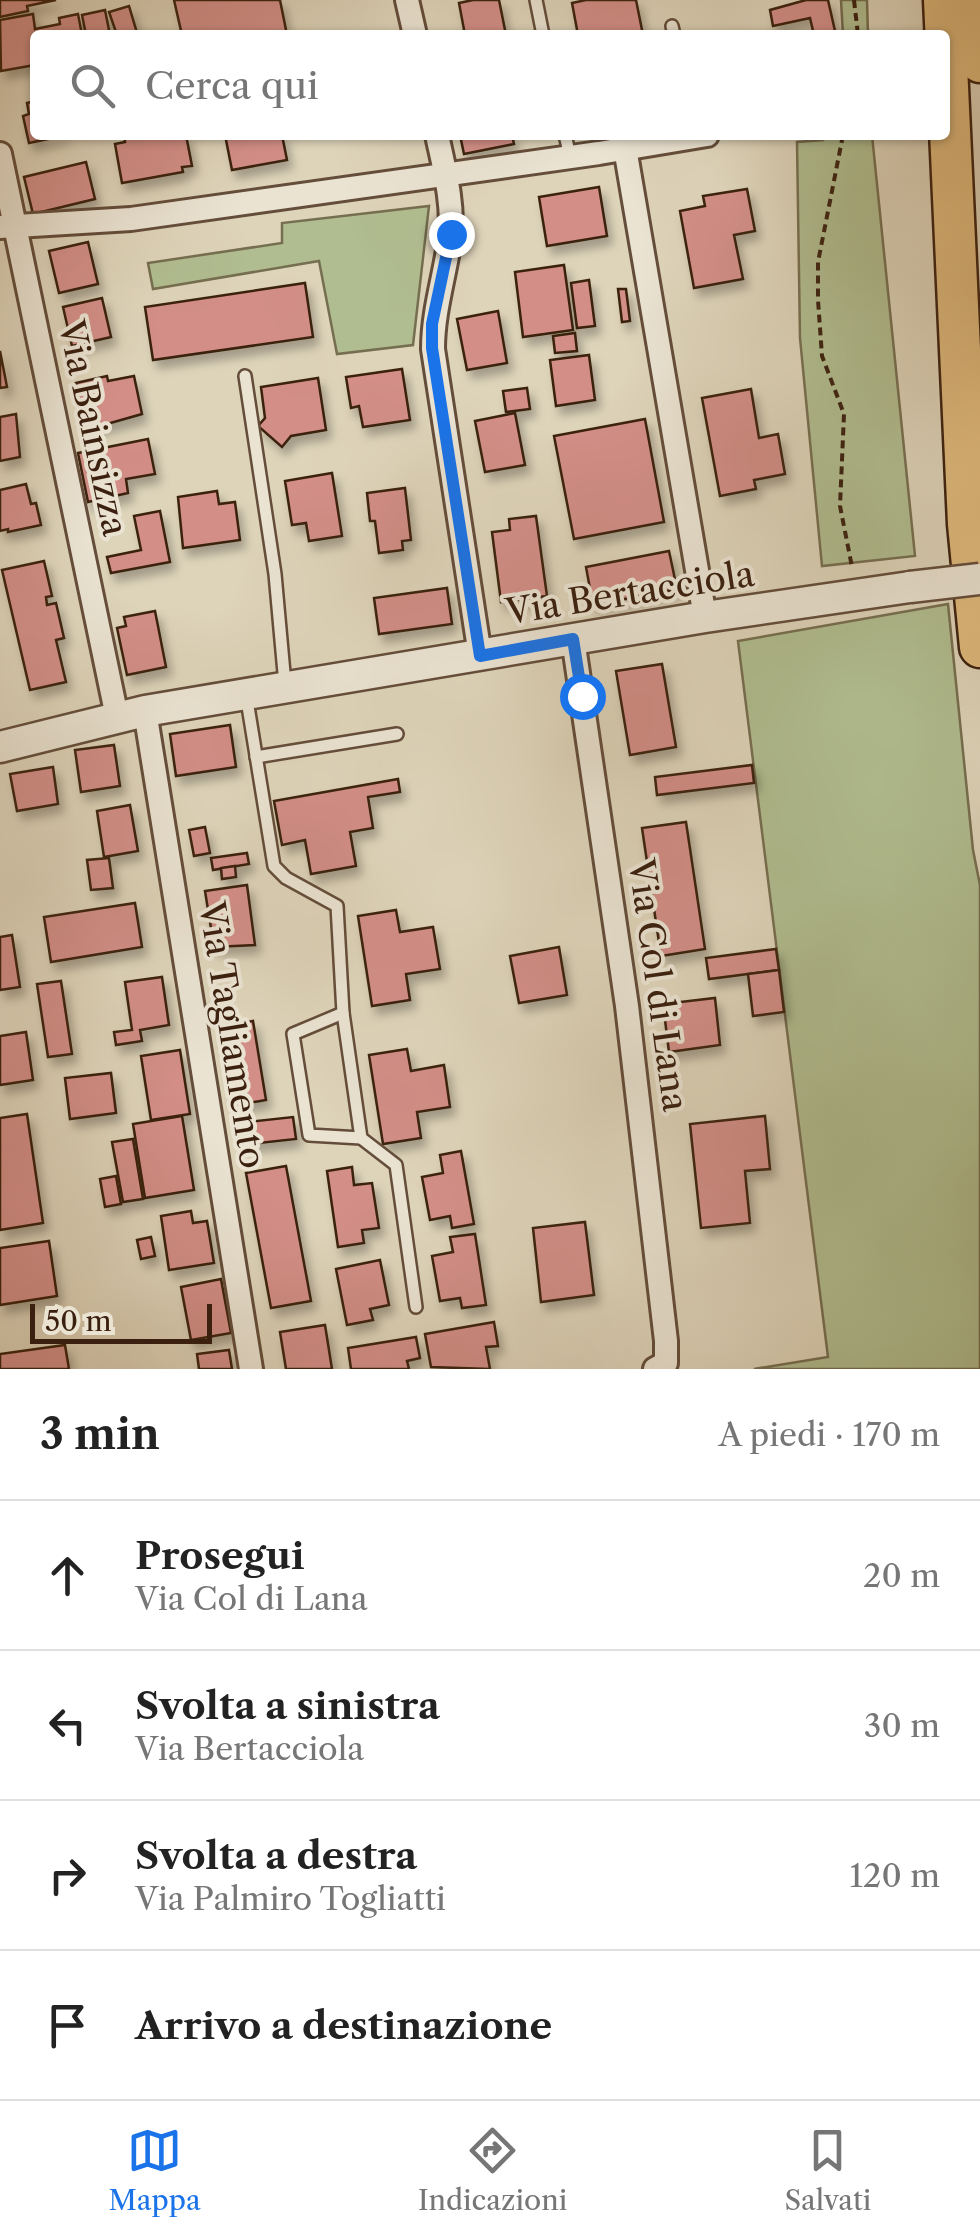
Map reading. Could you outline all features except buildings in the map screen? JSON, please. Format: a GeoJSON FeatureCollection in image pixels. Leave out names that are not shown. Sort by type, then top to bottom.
{"type":"FeatureCollection","features":[{"type":"Feature","properties":{"kind":"highway"},"geometry":{"type":"LineString","coordinates":[[944,0],[945,30]]}},
{"type":"Feature","properties":{"kind":"highway"},"geometry":{"type":"LineString","coordinates":[[976,0],[980,62]]}},
{"type":"Feature","properties":{"kind":"highway"},"geometry":{"type":"LineString","coordinates":[[950,131],[968,524],[980,648]]}},
{"type":"Feature","properties":{"kind":"street"},"geometry":{"type":"LineString","coordinates":[[407,0],[414,30]]}},
{"type":"Feature","properties":{"kind":"street"},"geometry":{"type":"LineString","coordinates":[[437,140],[446,175],[451,234],[432,324],[432,348],[480,656]]}},
{"type":"Feature","properties":{"kind":"street"},"geometry":{"type":"LineString","coordinates":[[8,226],[131,218],[446,175],[568,146],[625,148],[674,140]]}},
{"type":"Feature","properties":{"kind":"street"},"geometry":{"type":"LineString","coordinates":[[625,148],[704,616]]}},
{"type":"Feature","properties":{"kind":"street","name":"Via Bainsizza"},"geometry":{"type":"LineString","coordinates":[[0,154],[8,226],[131,714]]}},
{"type":"Feature","properties":{"kind":"street","name":"Via Bertacciola"},"geometry":{"type":"LineString","coordinates":[[0,747],[131,714],[246,694],[704,616],[980,580]]}},
{"type":"Feature","properties":{"kind":"street","name":"Via Col di Lana"},"geometry":{"type":"LineString","coordinates":[[573,639],[627,1006],[666,1342],[666,1363],[655,1369]]}},
{"type":"Feature","properties":{"kind":"street","name":"Via Tagliamento"},"geometry":{"type":"LineString","coordinates":[[131,714],[251,1369]]}},
{"type":"Feature","properties":{"kind":"lane"},"geometry":{"type":"LineString","coordinates":[[536,0],[542,30]]}},
{"type":"Feature","properties":{"kind":"lane"},"geometry":{"type":"LineString","coordinates":[[245,376],[275,574],[285,688]]}},
{"type":"Feature","properties":{"kind":"lane"},"geometry":{"type":"LineString","coordinates":[[246,694],[274,866],[286,878],[337,906],[343,1013],[361,1138]]}},
{"type":"Feature","properties":{"kind":"lane"},"geometry":{"type":"LineString","coordinates":[[256,757],[397,734]]}},
{"type":"Feature","properties":{"kind":"lane"},"geometry":{"type":"LineString","coordinates":[[343,1013],[293,1034],[308,1135],[361,1138],[396,1165],[416,1307]]}},
{"type":"Feature","properties":{"kind":"path"},"geometry":{"type":"LineString","coordinates":[[854,0],[857,30]]}},
{"type":"Feature","properties":{"kind":"path"},"geometry":{"type":"LineString","coordinates":[[842,140],[818,262],[818,300],[822,356],[844,414],[840,506],[853,574]]}},
{"type":"Feature","properties":{"kind":"green space"},"geometry":{"type":"Polygon","coordinates":[[[841,0],[867,0],[868,30],[843,30],[841,0]]]}},
{"type":"Feature","properties":{"kind":"green space"},"geometry":{"type":"Polygon","coordinates":[[[873,140],[915,556],[822,566],[800,338],[797,142],[873,140]]]}},
{"type":"Feature","properties":{"kind":"green space"},"geometry":{"type":"Polygon","coordinates":[[[429,206],[413,345],[337,354],[319,261],[153,289],[148,263],[282,243],[282,223],[429,206]]]}},
{"type":"Feature","properties":{"kind":"green space"},"geometry":{"type":"Polygon","coordinates":[[[948,604],[980,885],[980,1369],[754,1369],[828,1357],[738,641],[948,604]]]}},
{"type":"Feature","properties":{"kind":"route"},"geometry":{"type":"LineString","coordinates":[[451,234],[432,324],[432,348],[480,656],[573,639],[582,696]]}}]}
